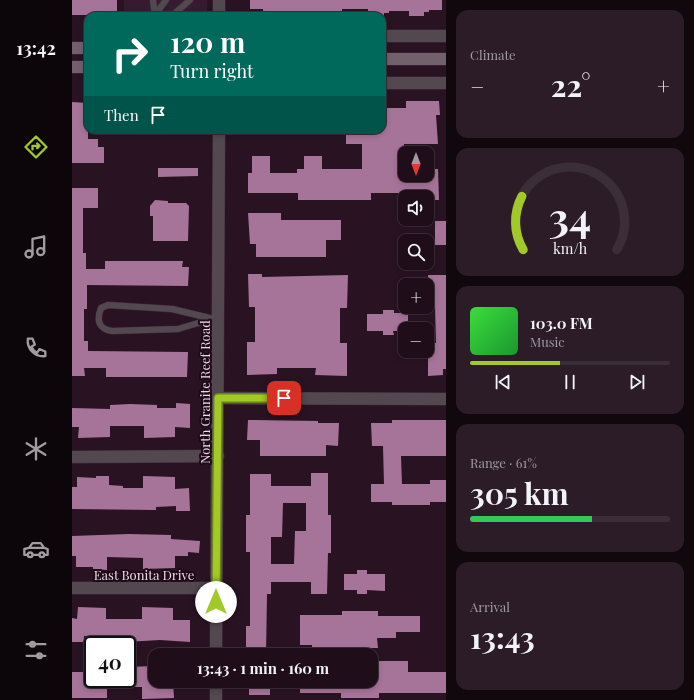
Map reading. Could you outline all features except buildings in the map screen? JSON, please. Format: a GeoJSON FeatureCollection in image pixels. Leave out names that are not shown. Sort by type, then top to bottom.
{"type":"FeatureCollection","features":[{"type":"Feature","properties":{"kind":"main road"},"geometry":{"type":"LineString","coordinates":[[72,48],[84,48]]}},
{"type":"Feature","properties":{"kind":"main road"},"geometry":{"type":"LineString","coordinates":[[386,59],[446,59]]}},
{"type":"Feature","properties":{"kind":"main road"},"geometry":{"type":"LineString","coordinates":[[72,67],[84,67]]}},
{"type":"Feature","properties":{"kind":"street"},"geometry":{"type":"LineString","coordinates":[[219,0],[219,12]]}},
{"type":"Feature","properties":{"kind":"street"},"geometry":{"type":"LineString","coordinates":[[386,36],[446,36]]}},
{"type":"Feature","properties":{"kind":"street"},"geometry":{"type":"LineString","coordinates":[[386,83],[446,83]]}},
{"type":"Feature","properties":{"kind":"street","name":"North Granite Reef Road"},"geometry":{"type":"LineString","coordinates":[[216,648],[219,134]]}},
{"type":"Feature","properties":{"kind":"street"},"geometry":{"type":"LineString","coordinates":[[218,398],[446,399]]}},
{"type":"Feature","properties":{"kind":"street"},"geometry":{"type":"LineString","coordinates":[[72,456],[218,456]]}},
{"type":"Feature","properties":{"kind":"street","name":"East Bonita Drive"},"geometry":{"type":"LineString","coordinates":[[72,588],[217,588]]}},
{"type":"Feature","properties":{"kind":"street"},"geometry":{"type":"LineString","coordinates":[[216,688],[216,700]]}},
{"type":"Feature","properties":{"kind":"lane"},"geometry":{"type":"LineString","coordinates":[[152,0],[154,12]]}},
{"type":"Feature","properties":{"kind":"lane"},"geometry":{"type":"LineString","coordinates":[[158,12],[166,0]]}},
{"type":"Feature","properties":{"kind":"lane"},"geometry":{"type":"LineString","coordinates":[[176,12],[190,0]]}},
{"type":"Feature","properties":{"kind":"lane"},"geometry":{"type":"LineString","coordinates":[[108,305],[115,305],[172,309],[218,320],[198,323],[178,329],[112,331],[101,327],[98,318],[102,308],[108,305]]}},
{"type":"Feature","properties":{"kind":"shaded area"},"geometry":{"type":"Polygon","coordinates":[[[124,0],[207,0],[207,12],[124,12],[124,0]]]}},
{"type":"Feature","properties":{"kind":"route"},"geometry":{"type":"LineString","coordinates":[[216,602],[218,398],[284,398]]}}]}
